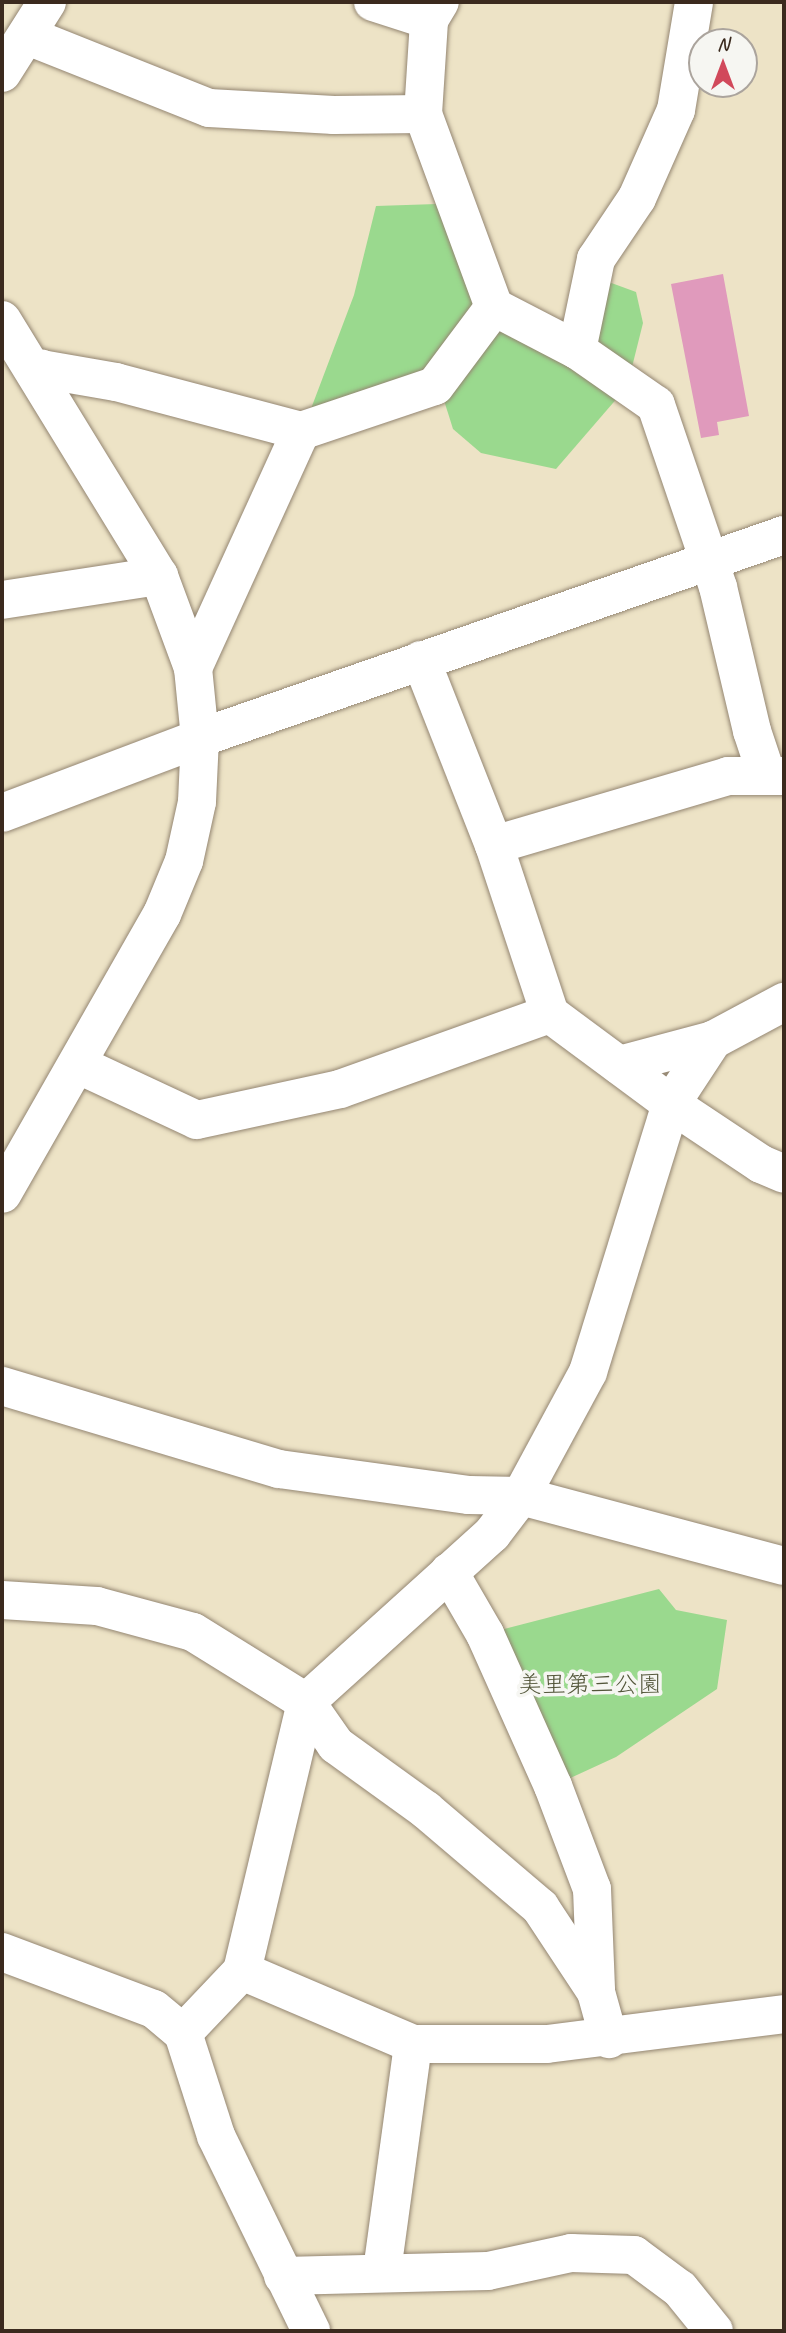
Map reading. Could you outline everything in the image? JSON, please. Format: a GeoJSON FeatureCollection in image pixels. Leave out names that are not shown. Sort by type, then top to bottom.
{"type":"FeatureCollection","features":[{"type":"Feature","properties":{"kind":"street"},"geometry":{"type":"LineString","coordinates":[[3,69],[28,36],[47,2]]}},
{"type":"Feature","properties":{"kind":"street"},"geometry":{"type":"LineString","coordinates":[[373,2],[435,11],[423,114],[494,307],[577,350],[656,405],[768,726],[776,776],[728,776],[494,845]]}},
{"type":"Feature","properties":{"kind":"street"},"geometry":{"type":"LineString","coordinates":[[577,350],[596,259],[637,198],[676,110],[694,2]]}},
{"type":"Feature","properties":{"kind":"street"},"geometry":{"type":"LineString","coordinates":[[28,36],[209,108],[334,115],[423,114]]}},
{"type":"Feature","properties":{"kind":"street"},"geometry":{"type":"LineString","coordinates":[[38,377],[41,369],[116,382],[300,431],[435,386],[494,307]]}},
{"type":"Feature","properties":{"kind":"street"},"geometry":{"type":"LineString","coordinates":[[2,320],[159,576],[194,668],[200,738],[197,802],[184,861],[162,914],[79,1065],[2,1194]]}},
{"type":"Feature","properties":{"kind":"street"},"geometry":{"type":"LineString","coordinates":[[194,668],[300,431]]}},
{"type":"Feature","properties":{"kind":"street"},"geometry":{"type":"LineString","coordinates":[[2,813],[200,738],[784,535]]}},
{"type":"Feature","properties":{"kind":"street"},"geometry":{"type":"LineString","coordinates":[[2,600],[159,576]]}},
{"type":"Feature","properties":{"kind":"street"},"geometry":{"type":"LineString","coordinates":[[421,660],[494,845],[550,1014],[671,1104],[761,1164],[784,1174]]}},
{"type":"Feature","properties":{"kind":"street"},"geometry":{"type":"LineString","coordinates":[[618,1065],[713,1040],[784,1002]]}},
{"type":"Feature","properties":{"kind":"street"},"geometry":{"type":"LineString","coordinates":[[79,1065],[197,1120],[340,1089],[550,1014]]}},
{"type":"Feature","properties":{"kind":"street"},"geometry":{"type":"LineString","coordinates":[[183,2033],[242,1971],[306,1702],[492,1534],[521,1496],[588,1371],[671,1104],[713,1040]]}},
{"type":"Feature","properties":{"kind":"street"},"geometry":{"type":"LineString","coordinates":[[2,1386],[279,1469],[469,1495],[521,1496],[784,1566]]}},
{"type":"Feature","properties":{"kind":"street"},"geometry":{"type":"LineString","coordinates":[[449,1573],[485,1634],[553,1786],[592,1889],[596,1992],[609,2039]]}},
{"type":"Feature","properties":{"kind":"street"},"geometry":{"type":"LineString","coordinates":[[2,1600],[97,1606],[193,1632],[306,1702],[335,1745],[426,1810],[540,1907],[596,1992]]}},
{"type":"Feature","properties":{"kind":"street"},"geometry":{"type":"LineString","coordinates":[[2,1952],[154,2009],[183,2033],[216,2136],[311,2331]]}},
{"type":"Feature","properties":{"kind":"street"},"geometry":{"type":"LineString","coordinates":[[242,1971],[413,2044],[547,2044],[609,2039],[784,2014]]}},
{"type":"Feature","properties":{"kind":"street"},"geometry":{"type":"LineString","coordinates":[[382,2271],[413,2044]]}},
{"type":"Feature","properties":{"kind":"street"},"geometry":{"type":"LineString","coordinates":[[283,2276],[382,2271],[488,2271],[571,2253],[634,2255],[680,2289],[714,2331]]}},
{"type":"Feature","properties":{"kind":"green space"},"geometry":{"type":"Polygon","coordinates":[[[467,203],[483,304],[428,377],[309,414],[354,295],[376,206],[467,203]]]}},
{"type":"Feature","properties":{"kind":"green space"},"geometry":{"type":"Polygon","coordinates":[[[606,281],[636,292],[643,323],[631,371],[590,343],[606,281]]]}},
{"type":"Feature","properties":{"kind":"green space"},"geometry":{"type":"Polygon","coordinates":[[[495,327],[567,359],[619,396],[556,469],[481,453],[453,429],[442,394],[495,327]]]}},
{"type":"Feature","properties":{"kind":"green space","name":"美里第三公園"},"geometry":{"type":"Polygon","coordinates":[[[659,1589],[676,1610],[727,1620],[717,1689],[616,1757],[553,1786],[485,1634],[659,1589]]]}},
{"type":"Feature","properties":{"kind":"building"},"geometry":{"type":"Polygon","coordinates":[[[723,274],[749,416],[717,422],[719,435],[701,438],[671,284],[723,274]]]}}]}
